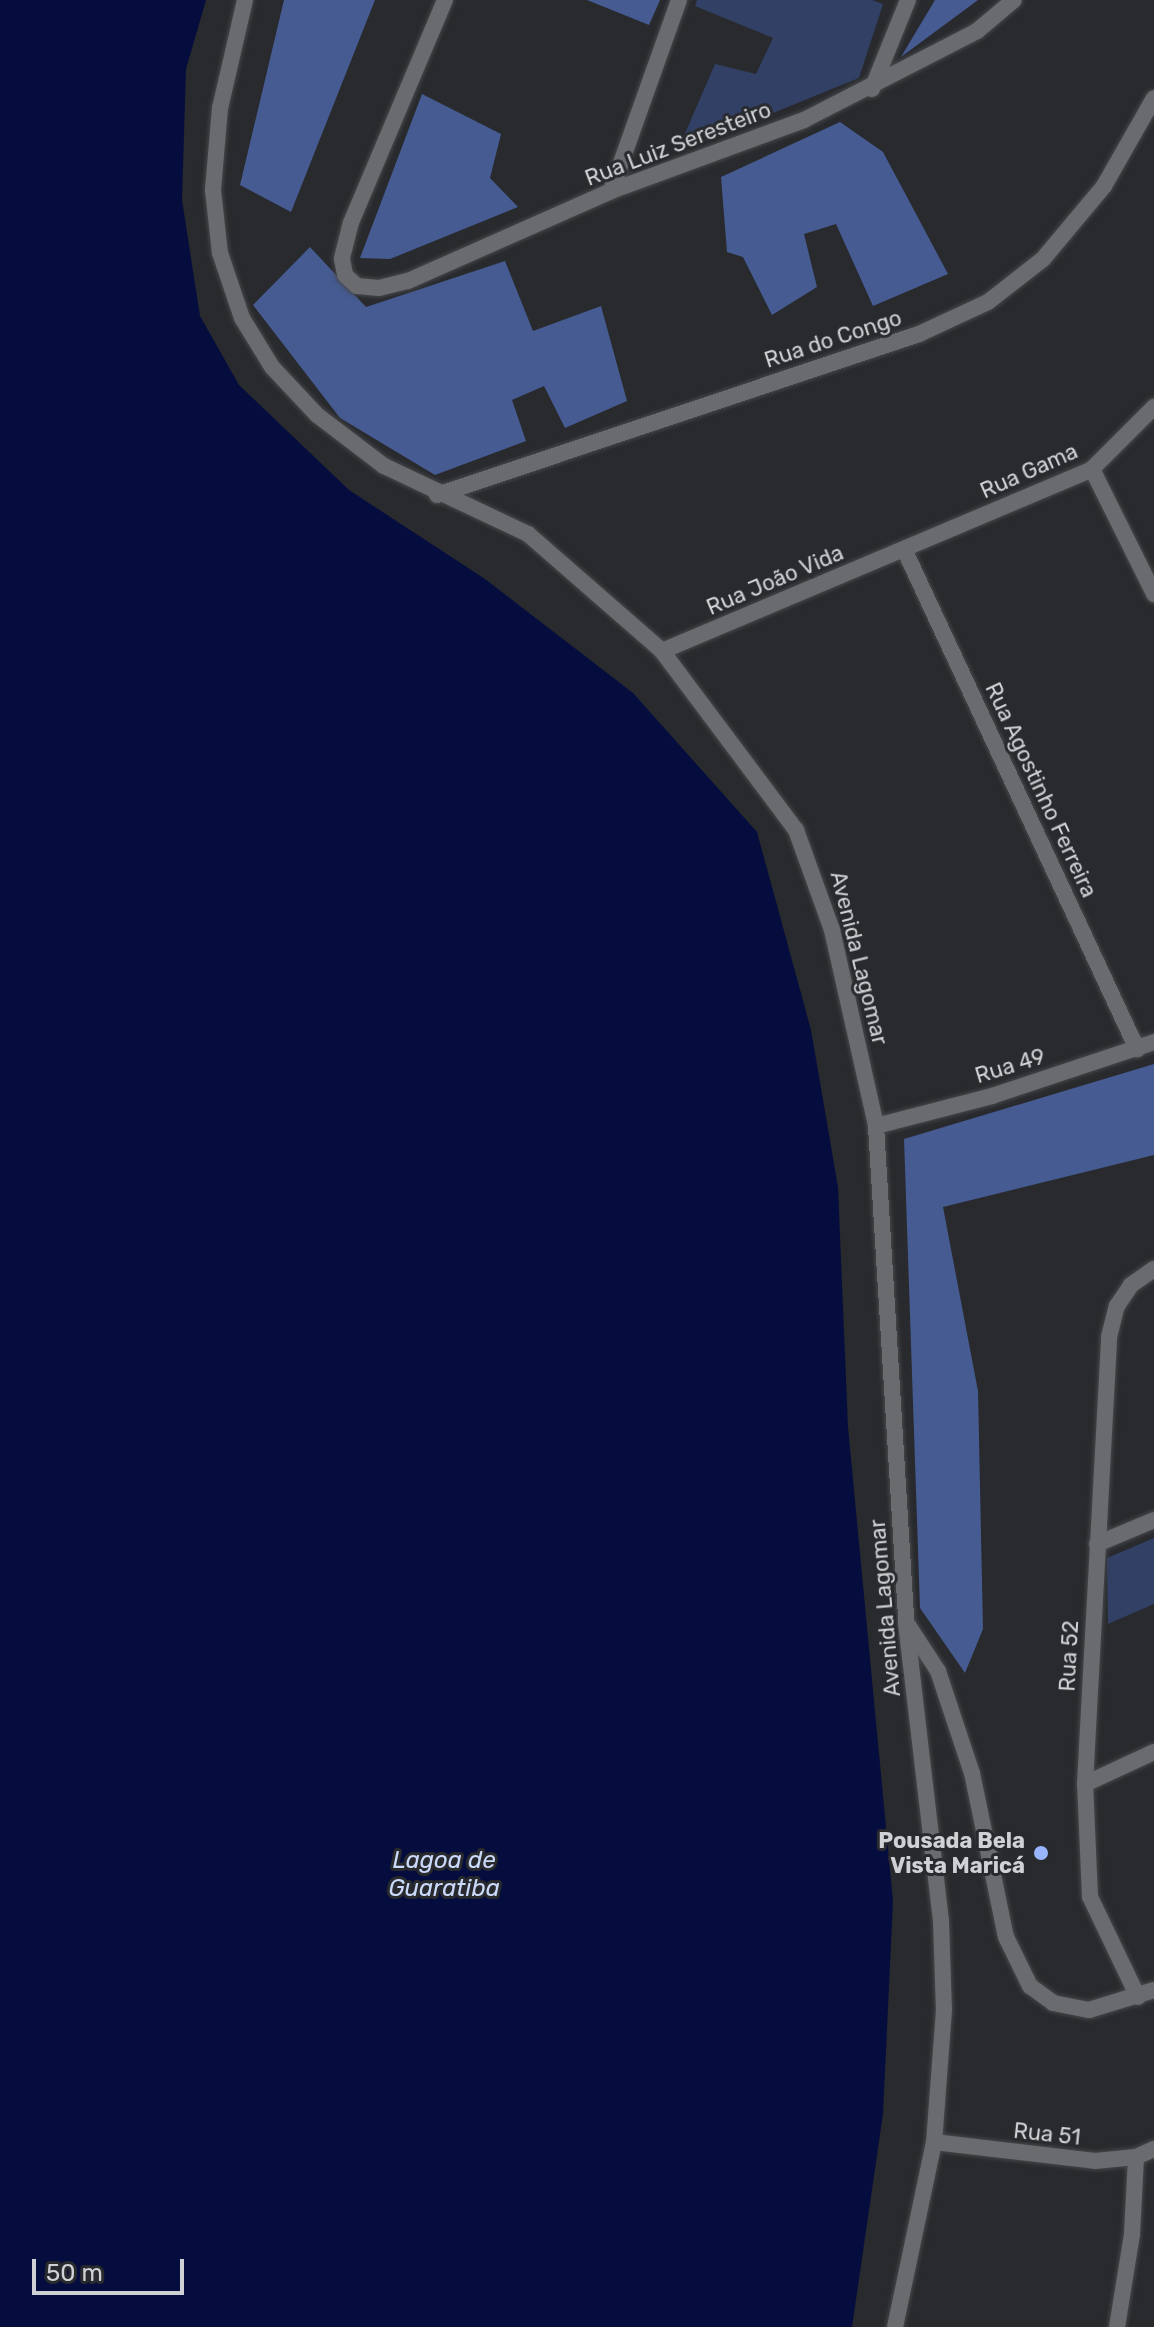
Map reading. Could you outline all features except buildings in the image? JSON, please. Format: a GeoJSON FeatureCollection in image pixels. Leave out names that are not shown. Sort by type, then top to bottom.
{"type":"FeatureCollection","features":[{"type":"Feature","properties":{"kind":"street","name":"Avenida Lagomar"},"geometry":{"type":"LineString","coordinates":[[245,0],[220,108],[213,190],[220,253],[242,318],[272,367],[317,415],[384,466],[437,495],[528,534],[662,651],[763,780],[813,867],[876,1126],[906,1623],[941,1921],[944,2010],[934,2142],[895,2327]]}},
{"type":"Feature","properties":{"kind":"street","name":"Rua Luiz Seresteiro"},"geometry":{"type":"LineString","coordinates":[[445,0],[351,222],[342,259],[345,275],[357,286],[408,281],[611,191],[872,89],[977,31],[1014,0]]}},
{"type":"Feature","properties":{"kind":"street"},"geometry":{"type":"LineString","coordinates":[[611,191],[679,0]]}},
{"type":"Feature","properties":{"kind":"street"},"geometry":{"type":"LineString","coordinates":[[872,89],[908,0]]}},
{"type":"Feature","properties":{"kind":"street","name":"Rua do Congo"},"geometry":{"type":"LineString","coordinates":[[437,495],[919,334],[988,302],[1043,259],[1104,186],[1154,98]]}},
{"type":"Feature","properties":{"kind":"street","name":"Rua Gama"},"geometry":{"type":"LineString","coordinates":[[904,549],[1092,469],[1154,407]]}},
{"type":"Feature","properties":{"kind":"street"},"geometry":{"type":"LineString","coordinates":[[1092,469],[1154,594]]}},
{"type":"Feature","properties":{"kind":"street","name":"Rua João Vida"},"geometry":{"type":"LineString","coordinates":[[662,651],[904,549]]}},
{"type":"Feature","properties":{"kind":"street","name":"Rua Agostinho Ferreira"},"geometry":{"type":"LineString","coordinates":[[904,549],[1137,1049]]}},
{"type":"Feature","properties":{"kind":"street","name":"Rua 49"},"geometry":{"type":"LineString","coordinates":[[876,1126],[992,1096],[1154,1042]]}},
{"type":"Feature","properties":{"kind":"street","name":"Rua 52"},"geometry":{"type":"LineString","coordinates":[[1146,1994],[1090,1897],[1085,1784],[1109,1337],[1117,1306],[1131,1285],[1154,1269]]}},
{"type":"Feature","properties":{"kind":"street"},"geometry":{"type":"LineString","coordinates":[[1097,1544],[1154,1520]]}},
{"type":"Feature","properties":{"kind":"street"},"geometry":{"type":"LineString","coordinates":[[906,1623],[938,1671],[972,1773],[1006,1937],[1030,1986],[1053,2003],[1089,2010],[1146,1994]]}},
{"type":"Feature","properties":{"kind":"street"},"geometry":{"type":"LineString","coordinates":[[1085,1784],[1154,1752]]}},
{"type":"Feature","properties":{"kind":"street","name":"Rua 51"},"geometry":{"type":"LineString","coordinates":[[934,2142],[1056,2159],[1136,2157],[1154,2149]]}},
{"type":"Feature","properties":{"kind":"street"},"geometry":{"type":"LineString","coordinates":[[1117,2327],[1132,2234],[1136,2157]]}},
{"type":"Feature","properties":{"kind":"shaded area"},"geometry":{"type":"Polygon","coordinates":[[[284,0],[375,0],[291,212],[240,185],[284,0]]]}},
{"type":"Feature","properties":{"kind":"shaded area"},"geometry":{"type":"Polygon","coordinates":[[[587,0],[660,0],[649,25],[587,0]]]}},
{"type":"Feature","properties":{"kind":"shaded area"},"geometry":{"type":"Polygon","coordinates":[[[697,0],[872,0],[883,4],[859,78],[677,152],[715,64],[756,74],[773,38],[695,6],[697,0]]]}},
{"type":"Feature","properties":{"kind":"shaded area"},"geometry":{"type":"Polygon","coordinates":[[[935,0],[978,0],[901,57],[935,0]]]}},
{"type":"Feature","properties":{"kind":"shaded area"},"geometry":{"type":"Polygon","coordinates":[[[422,94],[501,134],[490,178],[518,207],[390,259],[360,258],[422,94]]]}},
{"type":"Feature","properties":{"kind":"shaded area"},"geometry":{"type":"Polygon","coordinates":[[[840,122],[883,152],[948,274],[873,306],[836,224],[804,234],[817,287],[772,315],[743,257],[727,252],[721,177],[840,122]]]}},
{"type":"Feature","properties":{"kind":"shaded area"},"geometry":{"type":"Polygon","coordinates":[[[310,247],[366,307],[505,261],[533,331],[601,306],[627,401],[565,428],[544,386],[512,400],[526,441],[435,475],[340,418],[253,305],[310,247]]]}},
{"type":"Feature","properties":{"kind":"shaded area"},"geometry":{"type":"Polygon","coordinates":[[[1154,1064],[1154,1155],[943,1207],[978,1391],[983,1629],[965,1673],[920,1608],[904,1139],[1154,1064]]]}},
{"type":"Feature","properties":{"kind":"shaded area"},"geometry":{"type":"Polygon","coordinates":[[[1154,1538],[1154,1604],[1108,1624],[1107,1558],[1154,1538]]]}},
{"type":"Feature","properties":{"kind":"water","name":"Lagoa de Guaratiba"},"geometry":{"type":"Polygon","coordinates":[[[0,0],[206,0],[186,69],[182,200],[200,316],[239,385],[349,490],[485,579],[633,693],[757,832],[811,1030],[838,1187],[848,1427],[893,1901],[883,2114],[852,2327],[0,2327],[0,0]]]}},
{"type":"Feature","properties":{"kind":"place","name":"Pousada Bela Vista Maricá"},"geometry":{"type":"Point","coordinates":[1041,1853]}}]}
